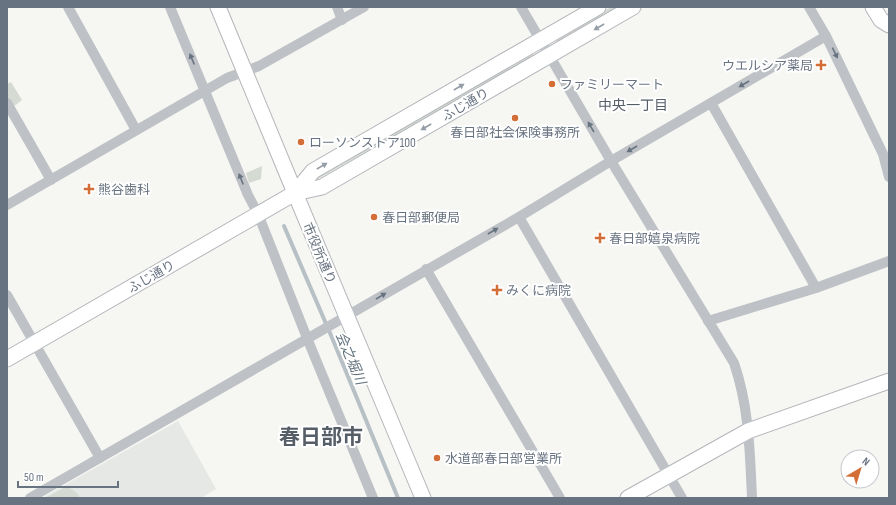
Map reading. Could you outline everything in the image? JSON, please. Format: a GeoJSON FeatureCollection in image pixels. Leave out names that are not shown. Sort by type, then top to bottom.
{"type":"FeatureCollection","features":[{"type":"Feature","properties":{"kind":"street"},"geometry":{"type":"LineString","coordinates":[[68,7],[136,130]]}},
{"type":"Feature","properties":{"kind":"street"},"geometry":{"type":"LineString","coordinates":[[170,7],[209,89],[248,195],[261,212],[311,336],[373,498]]}},
{"type":"Feature","properties":{"kind":"street","name":"市役所通り"},"geometry":{"type":"LineString","coordinates":[[218,7],[244,71],[290,195],[342,318],[423,498]]}},
{"type":"Feature","properties":{"kind":"street"},"geometry":{"type":"LineString","coordinates":[[337,7],[342,20]]}},
{"type":"Feature","properties":{"kind":"street"},"geometry":{"type":"LineString","coordinates":[[7,206],[227,78],[259,66],[364,7]]}},
{"type":"Feature","properties":{"kind":"street"},"geometry":{"type":"LineString","coordinates":[[521,7],[611,161],[734,363],[740,380],[748,431],[752,498]]}},
{"type":"Feature","properties":{"kind":"street","name":"ふじ通り"},"geometry":{"type":"LineString","coordinates":[[7,358],[290,195],[314,171],[598,7]]}},
{"type":"Feature","properties":{"kind":"street","name":"ふじ通り"},"geometry":{"type":"LineString","coordinates":[[290,195],[322,187],[633,7]]}},
{"type":"Feature","properties":{"kind":"street"},"geometry":{"type":"LineString","coordinates":[[809,7],[826,36],[886,153],[889,176]]}},
{"type":"Feature","properties":{"kind":"street"},"geometry":{"type":"LineString","coordinates":[[873,7],[881,20],[889,25]]}},
{"type":"Feature","properties":{"kind":"street"},"geometry":{"type":"LineString","coordinates":[[30,498],[426,269],[519,217],[611,161],[826,36]]}},
{"type":"Feature","properties":{"kind":"street"},"geometry":{"type":"LineString","coordinates":[[7,103],[51,180]]}},
{"type":"Feature","properties":{"kind":"street"},"geometry":{"type":"LineString","coordinates":[[711,103],[816,288]]}},
{"type":"Feature","properties":{"kind":"street"},"geometry":{"type":"LineString","coordinates":[[519,217],[682,498]]}},
{"type":"Feature","properties":{"kind":"street"},"geometry":{"type":"LineString","coordinates":[[708,321],[816,288],[889,261]]}},
{"type":"Feature","properties":{"kind":"street"},"geometry":{"type":"LineString","coordinates":[[426,269],[560,498]]}},
{"type":"Feature","properties":{"kind":"street"},"geometry":{"type":"LineString","coordinates":[[7,295],[100,458]]}},
{"type":"Feature","properties":{"kind":"street"},"geometry":{"type":"LineString","coordinates":[[628,498],[668,474],[748,431],[889,381]]}},
{"type":"Feature","properties":{"kind":"shaded area"},"geometry":{"type":"Polygon","coordinates":[[[611,7],[618,7],[557,42],[556,39],[611,7]]]}},
{"type":"Feature","properties":{"kind":"shaded area"},"geometry":{"type":"Polygon","coordinates":[[[532,53],[534,56],[318,179],[318,175],[532,53]]]}},
{"type":"Feature","properties":{"kind":"shaded area"},"geometry":{"type":"Polygon","coordinates":[[[11,82],[22,100],[13,107],[7,96],[7,84],[11,82]]]}},
{"type":"Feature","properties":{"kind":"shaded area"},"geometry":{"type":"Polygon","coordinates":[[[262,166],[261,179],[249,183],[246,173],[262,166]]]}},
{"type":"Feature","properties":{"kind":"shaded area"},"geometry":{"type":"Polygon","coordinates":[[[178,421],[216,489],[201,498],[42,498],[178,421]]]}},
{"type":"Feature","properties":{"kind":"shaded area"},"geometry":{"type":"Polygon","coordinates":[[[67,486],[77,493],[80,498],[46,498],[67,486]]]}},
{"type":"Feature","properties":{"kind":"waterway","name":"会之堀川"},"geometry":{"type":"LineString","coordinates":[[284,226],[398,498]]}},
{"type":"Feature","properties":{"kind":"place","name":"ウエルシア薬局"},"geometry":{"type":"Point","coordinates":[821,65]}},
{"type":"Feature","properties":{"kind":"place","name":"ファミリーマート"},"geometry":{"type":"Point","coordinates":[552,84]}},
{"type":"Feature","properties":{"kind":"place","name":"春日部社会保険事務所"},"geometry":{"type":"Point","coordinates":[515,118]}},
{"type":"Feature","properties":{"kind":"place","name":"ローソンストア100"},"geometry":{"type":"Point","coordinates":[301,142]}},
{"type":"Feature","properties":{"kind":"place","name":"熊谷歯科"},"geometry":{"type":"Point","coordinates":[89,189]}},
{"type":"Feature","properties":{"kind":"place","name":"春日部郵便局"},"geometry":{"type":"Point","coordinates":[374,217]}},
{"type":"Feature","properties":{"kind":"place","name":"春日部嬉泉病院"},"geometry":{"type":"Point","coordinates":[600,238]}},
{"type":"Feature","properties":{"kind":"place","name":"みくに病院"},"geometry":{"type":"Point","coordinates":[497,290]}},
{"type":"Feature","properties":{"kind":"place","name":"水道部春日部営業所"},"geometry":{"type":"Point","coordinates":[437,458]}},
{"type":"Feature","properties":{"kind":"district","name":"中央一丁目"},"geometry":{"type":"Point","coordinates":[633,105]}},
{"type":"Feature","properties":{"kind":"district","name":"春日部市"},"geometry":{"type":"Point","coordinates":[321,437]}}]}
